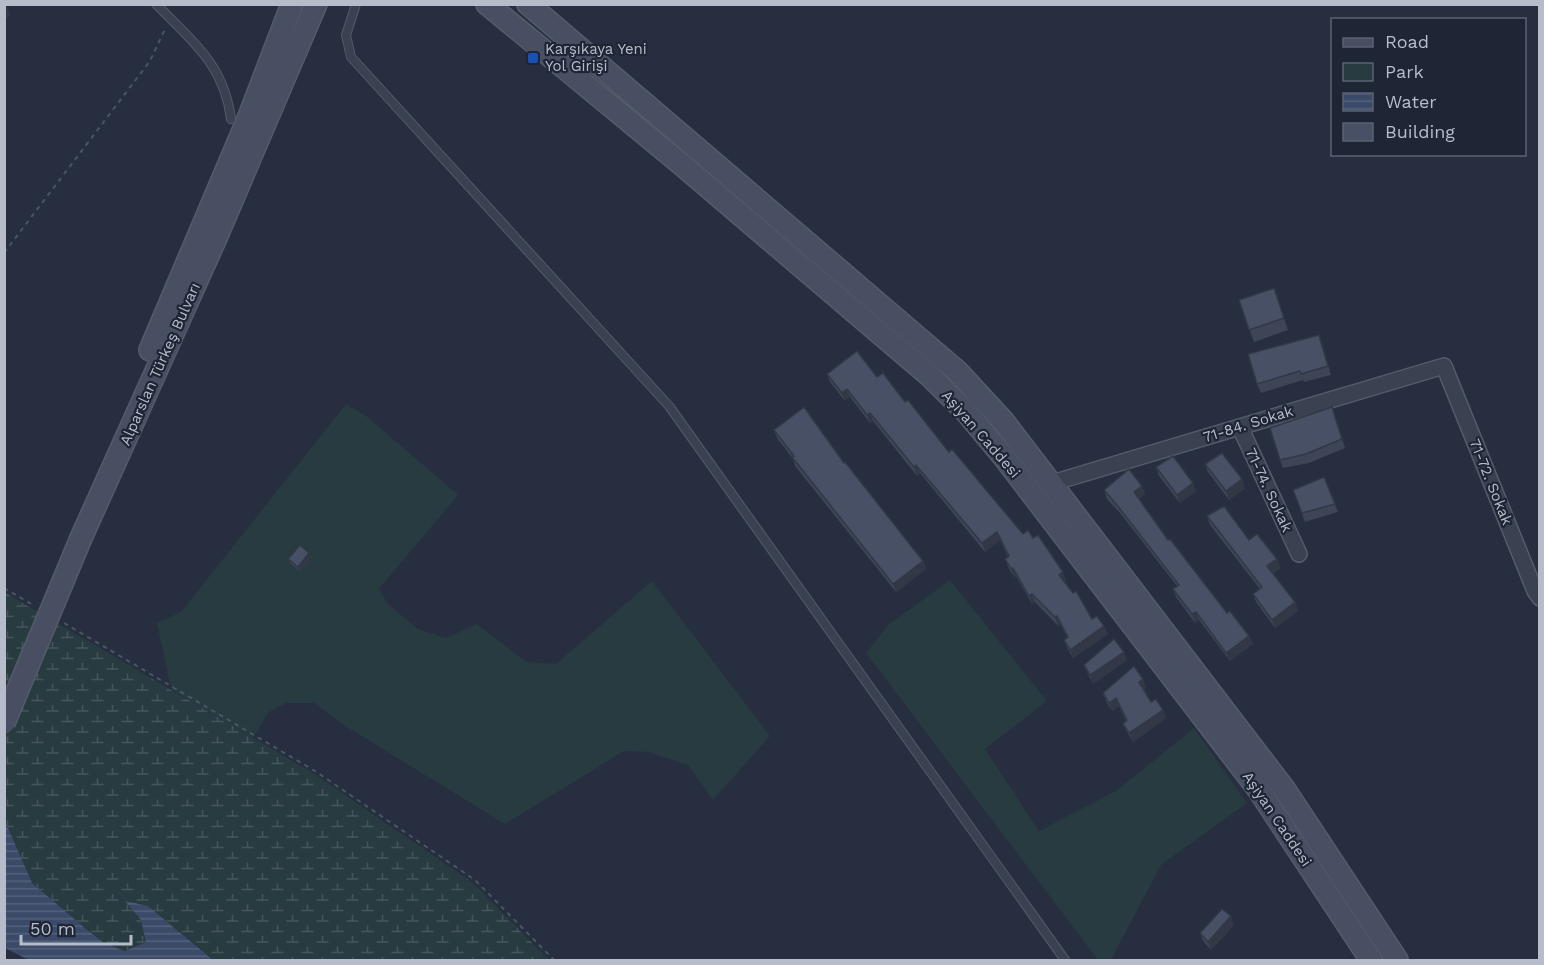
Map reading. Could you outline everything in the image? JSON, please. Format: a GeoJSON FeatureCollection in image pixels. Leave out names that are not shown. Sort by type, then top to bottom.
{"type":"FeatureCollection","features":[{"type":"Feature","properties":{"kind":"street","name":"Alparslan Türkeş Bulvarı"},"geometry":{"type":"LineString","coordinates":[[4,723],[77,537],[248,119],[292,4]]}},
{"type":"Feature","properties":{"kind":"street","name":"Alparslan Türkeş Bulvarı"},"geometry":{"type":"LineString","coordinates":[[4,703],[77,537],[216,238],[316,4]]}},
{"type":"Feature","properties":{"kind":"street","name":"Aşiyan Caddesi"},"geometry":{"type":"LineString","coordinates":[[488,4],[930,376],[968,414],[1003,456],[1258,789],[1371,960]]}},
{"type":"Feature","properties":{"kind":"street","name":"Aşiyan Caddesi"},"geometry":{"type":"LineString","coordinates":[[528,4],[957,371],[1004,422],[1285,790],[1397,960]]}},
{"type":"Feature","properties":{"kind":"street","name":"71-84. Sokak"},"geometry":{"type":"LineString","coordinates":[[1052,483],[1443,366]]}},
{"type":"Feature","properties":{"kind":"street","name":"71-72. Sokak"},"geometry":{"type":"LineString","coordinates":[[1443,366],[1539,598]]}},
{"type":"Feature","properties":{"kind":"street","name":"71-74. Sokak"},"geometry":{"type":"LineString","coordinates":[[1240,427],[1299,554]]}},
{"type":"Feature","properties":{"kind":"lane"},"geometry":{"type":"LineString","coordinates":[[156,4],[195,43],[217,71],[229,101],[231,119]]}},
{"type":"Feature","properties":{"kind":"lane"},"geometry":{"type":"LineString","coordinates":[[356,4],[346,35],[351,57],[669,406],[1065,960]]}},
{"type":"Feature","properties":{"kind":"path"},"geometry":{"type":"LineString","coordinates":[[4,253],[150,61],[170,19]]}},
{"type":"Feature","properties":{"kind":"path"},"geometry":{"type":"LineString","coordinates":[[4,588],[34,606]]}},
{"type":"Feature","properties":{"kind":"path"},"geometry":{"type":"LineString","coordinates":[[65,623],[315,771],[475,880],[554,960]]}},
{"type":"Feature","properties":{"kind":"green space"},"geometry":{"type":"Polygon","coordinates":[[[346,404],[365,415],[458,495],[379,589],[388,604],[418,629],[446,638],[477,624],[526,662],[556,664],[652,581],[770,736],[713,800],[688,765],[648,752],[624,751],[505,824],[342,724],[314,703],[286,703],[269,712],[253,738],[171,689],[157,623],[181,612],[346,404]]]}},
{"type":"Feature","properties":{"kind":"green space"},"geometry":{"type":"Polygon","coordinates":[[[950,580],[1047,701],[985,749],[1039,831],[1116,791],[1194,728],[1247,803],[1161,865],[1111,960],[1098,960],[866,653],[888,625],[950,580]]]}},
{"type":"Feature","properties":{"kind":"green space"},"geometry":{"type":"Polygon","coordinates":[[[4,592],[313,773],[473,883],[549,960],[213,960],[148,906],[126,902],[141,920],[146,942],[125,951],[104,943],[32,883],[5,821],[4,592]]]}},
{"type":"Feature","properties":{"kind":"water"},"geometry":{"type":"Polygon","coordinates":[[[5,821],[32,883],[104,943],[125,951],[146,942],[141,920],[125,901],[148,906],[213,960],[29,960],[5,948],[5,821]]]}},
{"type":"Feature","properties":{"kind":"building"},"geometry":{"type":"Polygon","coordinates":[[[1274,288],[1284,318],[1249,330],[1239,300],[1274,288]]]}},
{"type":"Feature","properties":{"kind":"building"},"geometry":{"type":"Polygon","coordinates":[[[1319,335],[1328,366],[1301,374],[1300,371],[1257,384],[1248,354],[1319,335]]]}},
{"type":"Feature","properties":{"kind":"building"},"geometry":{"type":"Polygon","coordinates":[[[857,351],[877,377],[883,373],[905,402],[908,400],[949,452],[952,449],[1023,534],[1028,530],[1033,538],[1038,535],[1063,572],[1059,575],[1073,593],[1076,591],[1092,619],[1097,616],[1104,626],[1070,650],[1064,640],[1068,637],[1057,616],[1055,617],[1032,594],[1029,596],[1013,568],[1011,569],[1005,559],[1009,556],[997,532],[982,543],[916,465],[914,467],[870,413],[867,415],[847,389],[842,393],[827,374],[857,351]]]}},
{"type":"Feature","properties":{"kind":"building"},"geometry":{"type":"Polygon","coordinates":[[[804,407],[844,463],[923,561],[893,584],[792,457],[794,456],[774,430],[804,407]]]}},
{"type":"Feature","properties":{"kind":"building"},"geometry":{"type":"Polygon","coordinates":[[[1332,407],[1342,439],[1306,454],[1280,460],[1270,428],[1332,407]]]}},
{"type":"Feature","properties":{"kind":"building"},"geometry":{"type":"Polygon","coordinates":[[[1222,453],[1242,479],[1226,491],[1205,464],[1222,453]]]}},
{"type":"Feature","properties":{"kind":"building"},"geometry":{"type":"Polygon","coordinates":[[[1173,456],[1193,483],[1177,495],[1156,467],[1173,456]]]}},
{"type":"Feature","properties":{"kind":"building"},"geometry":{"type":"Polygon","coordinates":[[[1129,469],[1142,486],[1134,492],[1168,540],[1170,539],[1227,613],[1230,611],[1249,636],[1226,653],[1196,612],[1192,614],[1173,589],[1179,585],[1104,490],[1129,469]]]}},
{"type":"Feature","properties":{"kind":"building"},"geometry":{"type":"Polygon","coordinates":[[[1324,477],[1335,504],[1302,513],[1293,490],[1324,477]]]}},
{"type":"Feature","properties":{"kind":"building"},"geometry":{"type":"Polygon","coordinates":[[[1224,506],[1249,540],[1257,534],[1277,559],[1267,566],[1295,602],[1272,620],[1253,594],[1262,587],[1207,516],[1224,506]]]}},
{"type":"Feature","properties":{"kind":"building"},"geometry":{"type":"Polygon","coordinates":[[[300,545],[309,553],[298,567],[288,559],[300,545]]]}},
{"type":"Feature","properties":{"kind":"building"},"geometry":{"type":"Polygon","coordinates":[[[1114,639],[1124,652],[1090,675],[1084,665],[1114,639]]]}},
{"type":"Feature","properties":{"kind":"building"},"geometry":{"type":"Polygon","coordinates":[[[1134,666],[1143,679],[1139,682],[1151,702],[1156,699],[1163,710],[1129,733],[1123,724],[1127,720],[1116,698],[1109,703],[1103,693],[1134,666]]]}},
{"type":"Feature","properties":{"kind":"building"},"geometry":{"type":"Polygon","coordinates":[[[1222,909],[1231,916],[1208,942],[1200,933],[1222,909]]]}},
{"type":"Feature","properties":{"kind":"place","name":"Karşıkaya Yeni Yol Girişi"},"geometry":{"type":"Point","coordinates":[533,58]}}]}
